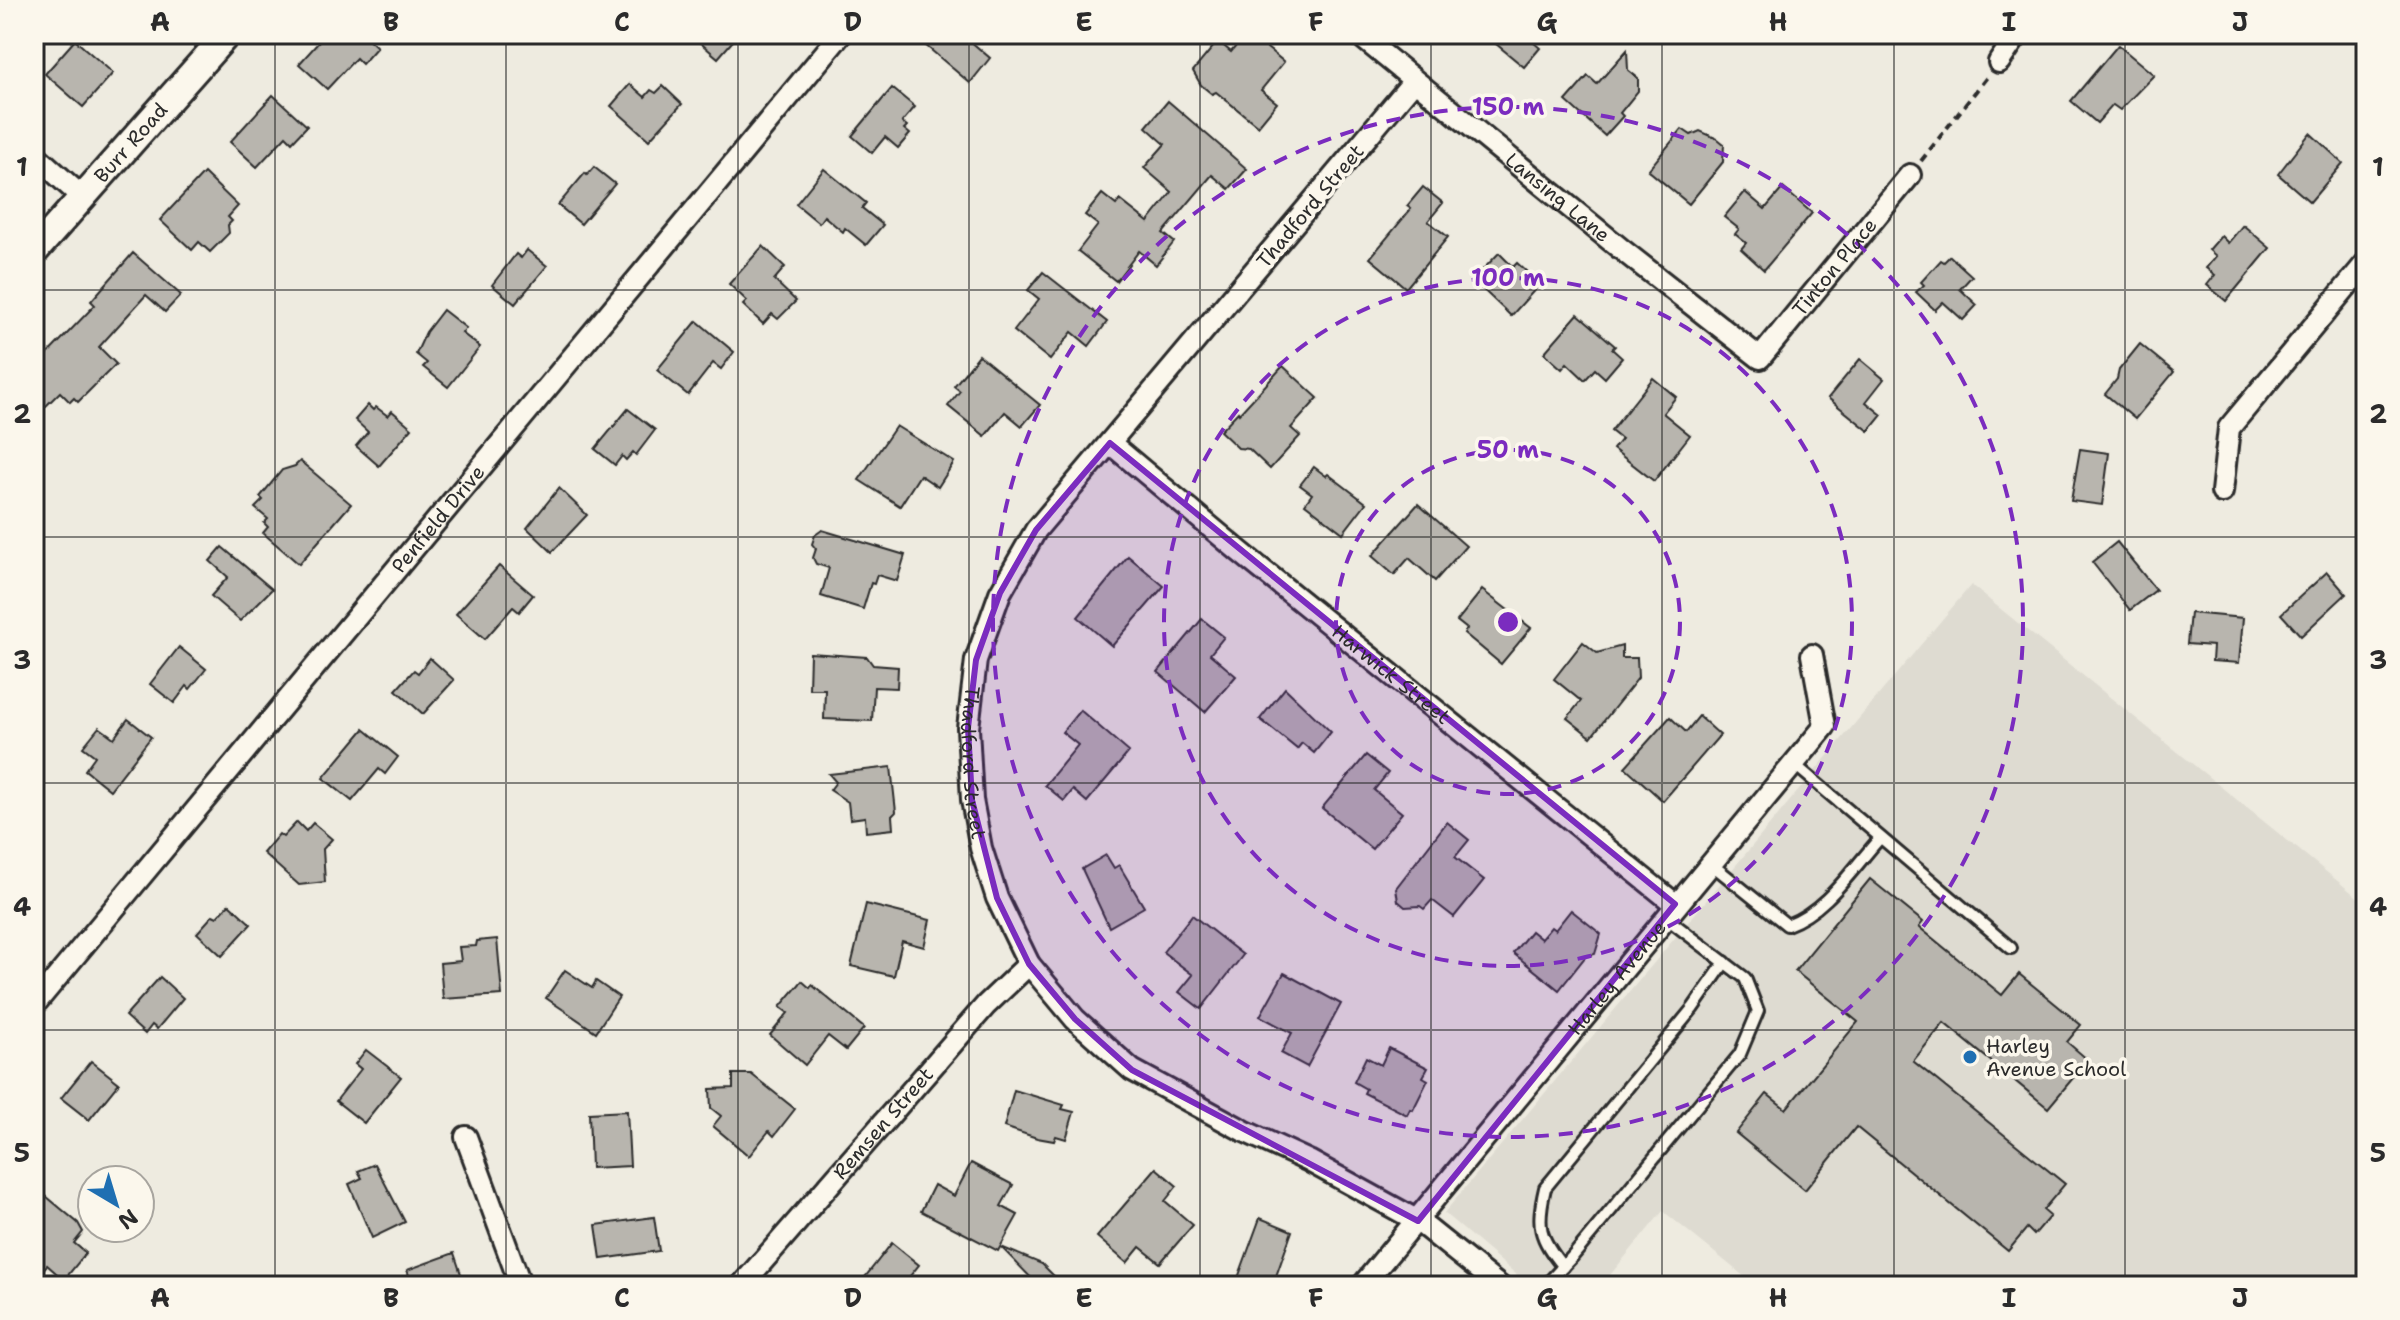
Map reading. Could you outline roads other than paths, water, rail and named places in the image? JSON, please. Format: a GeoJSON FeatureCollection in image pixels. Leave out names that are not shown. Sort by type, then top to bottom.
{"type":"FeatureCollection","features":[{"type":"Feature","properties":{"kind":"street","name":"Burr Road"},"geometry":{"type":"LineString","coordinates":[[34,252],[227,34]]}},
{"type":"Feature","properties":{"kind":"street","name":"Penfield Drive"},"geometry":{"type":"LineString","coordinates":[[34,1005],[841,34]]}},
{"type":"Feature","properties":{"kind":"street","name":"Lansing Lane"},"geometry":{"type":"LineString","coordinates":[[1358,34],[1760,358]]}},
{"type":"Feature","properties":{"kind":"street"},"geometry":{"type":"LineString","coordinates":[[1999,62],[2018,34]]}},
{"type":"Feature","properties":{"kind":"street","name":"Thadford Street"},"geometry":{"type":"LineString","coordinates":[[1414,81],[1036,530],[1000,593],[976,660],[968,728],[972,800],[981,848],[997,898],[1029,964],[1075,1019],[1132,1070],[1418,1221],[1499,1286]]}},
{"type":"Feature","properties":{"kind":"street"},"geometry":{"type":"LineString","coordinates":[[34,154],[82,197]]}},
{"type":"Feature","properties":{"kind":"street","name":"Tinton Place"},"geometry":{"type":"LineString","coordinates":[[1760,358],[1910,175]]}},
{"type":"Feature","properties":{"kind":"street"},"geometry":{"type":"LineString","coordinates":[[2222,492],[2229,428],[2366,263]]}},
{"type":"Feature","properties":{"kind":"street","name":"Harwick Street"},"geometry":{"type":"LineString","coordinates":[[1110,443],[1670,911]]}},
{"type":"Feature","properties":{"kind":"street","name":"Harley Avenue"},"geometry":{"type":"LineString","coordinates":[[1362,1286],[1825,726],[1812,655]]}},
{"type":"Feature","properties":{"kind":"street","name":"Remsen Street"},"geometry":{"type":"LineString","coordinates":[[741,1286],[986,1005],[1029,964]]}},
{"type":"Feature","properties":{"kind":"street"},"geometry":{"type":"LineString","coordinates":[[466,1137],[521,1286]]}},
{"type":"Feature","properties":{"kind":"lane"},"geometry":{"type":"LineString","coordinates":[[1794,764],[2011,948]]}},
{"type":"Feature","properties":{"kind":"lane"},"geometry":{"type":"LineString","coordinates":[[1710,863],[1787,925],[1804,919],[1820,906],[1880,838]]}},
{"type":"Feature","properties":{"kind":"lane"},"geometry":{"type":"LineString","coordinates":[[1545,1286],[1740,1054],[1758,1011],[1745,978],[1670,911]]}},
{"type":"Feature","properties":{"kind":"lane"},"geometry":{"type":"LineString","coordinates":[[1563,1267],[1543,1242],[1540,1210],[1545,1188],[1693,1008],[1725,962]]}},
{"type":"Feature","properties":{"kind":"place","name":"Harley Avenue School"},"geometry":{"type":"Point","coordinates":[1970,1057]}}]}
